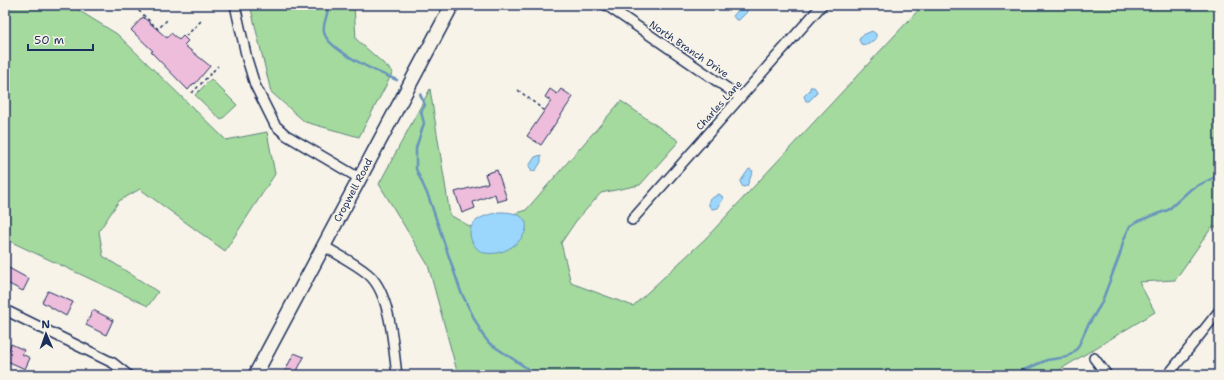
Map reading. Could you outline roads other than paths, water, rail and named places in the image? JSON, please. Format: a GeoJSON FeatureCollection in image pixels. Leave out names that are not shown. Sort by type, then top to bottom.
{"type":"FeatureCollection","features":[{"type":"Feature","properties":{"kind":"street"},"geometry":{"type":"LineString","coordinates":[[235,5],[247,59],[255,85],[274,125],[286,135],[359,178]]}},
{"type":"Feature","properties":{"kind":"street","name":"Cropwell Road"},"geometry":{"type":"LineString","coordinates":[[255,375],[452,5]]}},
{"type":"Feature","properties":{"kind":"street","name":"North Branch Drive"},"geometry":{"type":"LineString","coordinates":[[606,5],[740,97]]}},
{"type":"Feature","properties":{"kind":"street","name":"Charles Lane"},"geometry":{"type":"LineString","coordinates":[[632,220],[822,5]]}},
{"type":"Feature","properties":{"kind":"street"},"geometry":{"type":"LineString","coordinates":[[324,246],[368,274],[375,283],[383,299],[389,319],[397,375]]}},
{"type":"Feature","properties":{"kind":"street"},"geometry":{"type":"LineString","coordinates":[[5,310],[113,363],[128,375]]}},
{"type":"Feature","properties":{"kind":"street"},"geometry":{"type":"LineString","coordinates":[[1168,375],[1219,311]]}},
{"type":"Feature","properties":{"kind":"street"},"geometry":{"type":"LineString","coordinates":[[1094,358],[1107,375]]}},
{"type":"Feature","properties":{"kind":"water"},"geometry":{"type":"Polygon","coordinates":[[[742,6],[747,8],[747,12],[739,20],[736,20],[733,16],[742,6]]]}},
{"type":"Feature","properties":{"kind":"water"},"geometry":{"type":"Polygon","coordinates":[[[872,31],[876,34],[876,39],[865,45],[861,44],[859,40],[861,36],[872,31]]]}},
{"type":"Feature","properties":{"kind":"water"},"geometry":{"type":"Polygon","coordinates":[[[810,87],[814,87],[817,91],[809,101],[806,101],[804,96],[810,90],[810,87]]]}},
{"type":"Feature","properties":{"kind":"water"},"geometry":{"type":"Polygon","coordinates":[[[541,155],[541,162],[536,170],[532,171],[529,166],[535,157],[541,155]]]}},
{"type":"Feature","properties":{"kind":"water"},"geometry":{"type":"Polygon","coordinates":[[[749,169],[753,171],[747,186],[743,187],[740,182],[749,169]]]}},
{"type":"Feature","properties":{"kind":"water"},"geometry":{"type":"Polygon","coordinates":[[[719,194],[723,199],[718,208],[712,209],[709,206],[709,200],[719,194]]]}},
{"type":"Feature","properties":{"kind":"water"},"geometry":{"type":"Polygon","coordinates":[[[499,212],[515,214],[524,219],[526,226],[524,234],[508,249],[497,253],[485,253],[480,251],[473,244],[471,239],[470,234],[472,225],[487,215],[499,212]]]}},
{"type":"Feature","properties":{"kind":"waterway"},"geometry":{"type":"LineString","coordinates":[[328,5],[324,29],[327,39],[344,54],[397,80]]}},
{"type":"Feature","properties":{"kind":"waterway"},"geometry":{"type":"LineString","coordinates":[[420,94],[425,105],[421,112],[424,123],[416,148],[416,169],[429,198],[461,292],[482,334],[489,343],[537,375]]}},
{"type":"Feature","properties":{"kind":"waterway"},"geometry":{"type":"LineString","coordinates":[[1012,375],[1047,360],[1067,357],[1074,352],[1101,304],[1130,226],[1138,221],[1168,210],[1191,189],[1219,175]]}}]}
